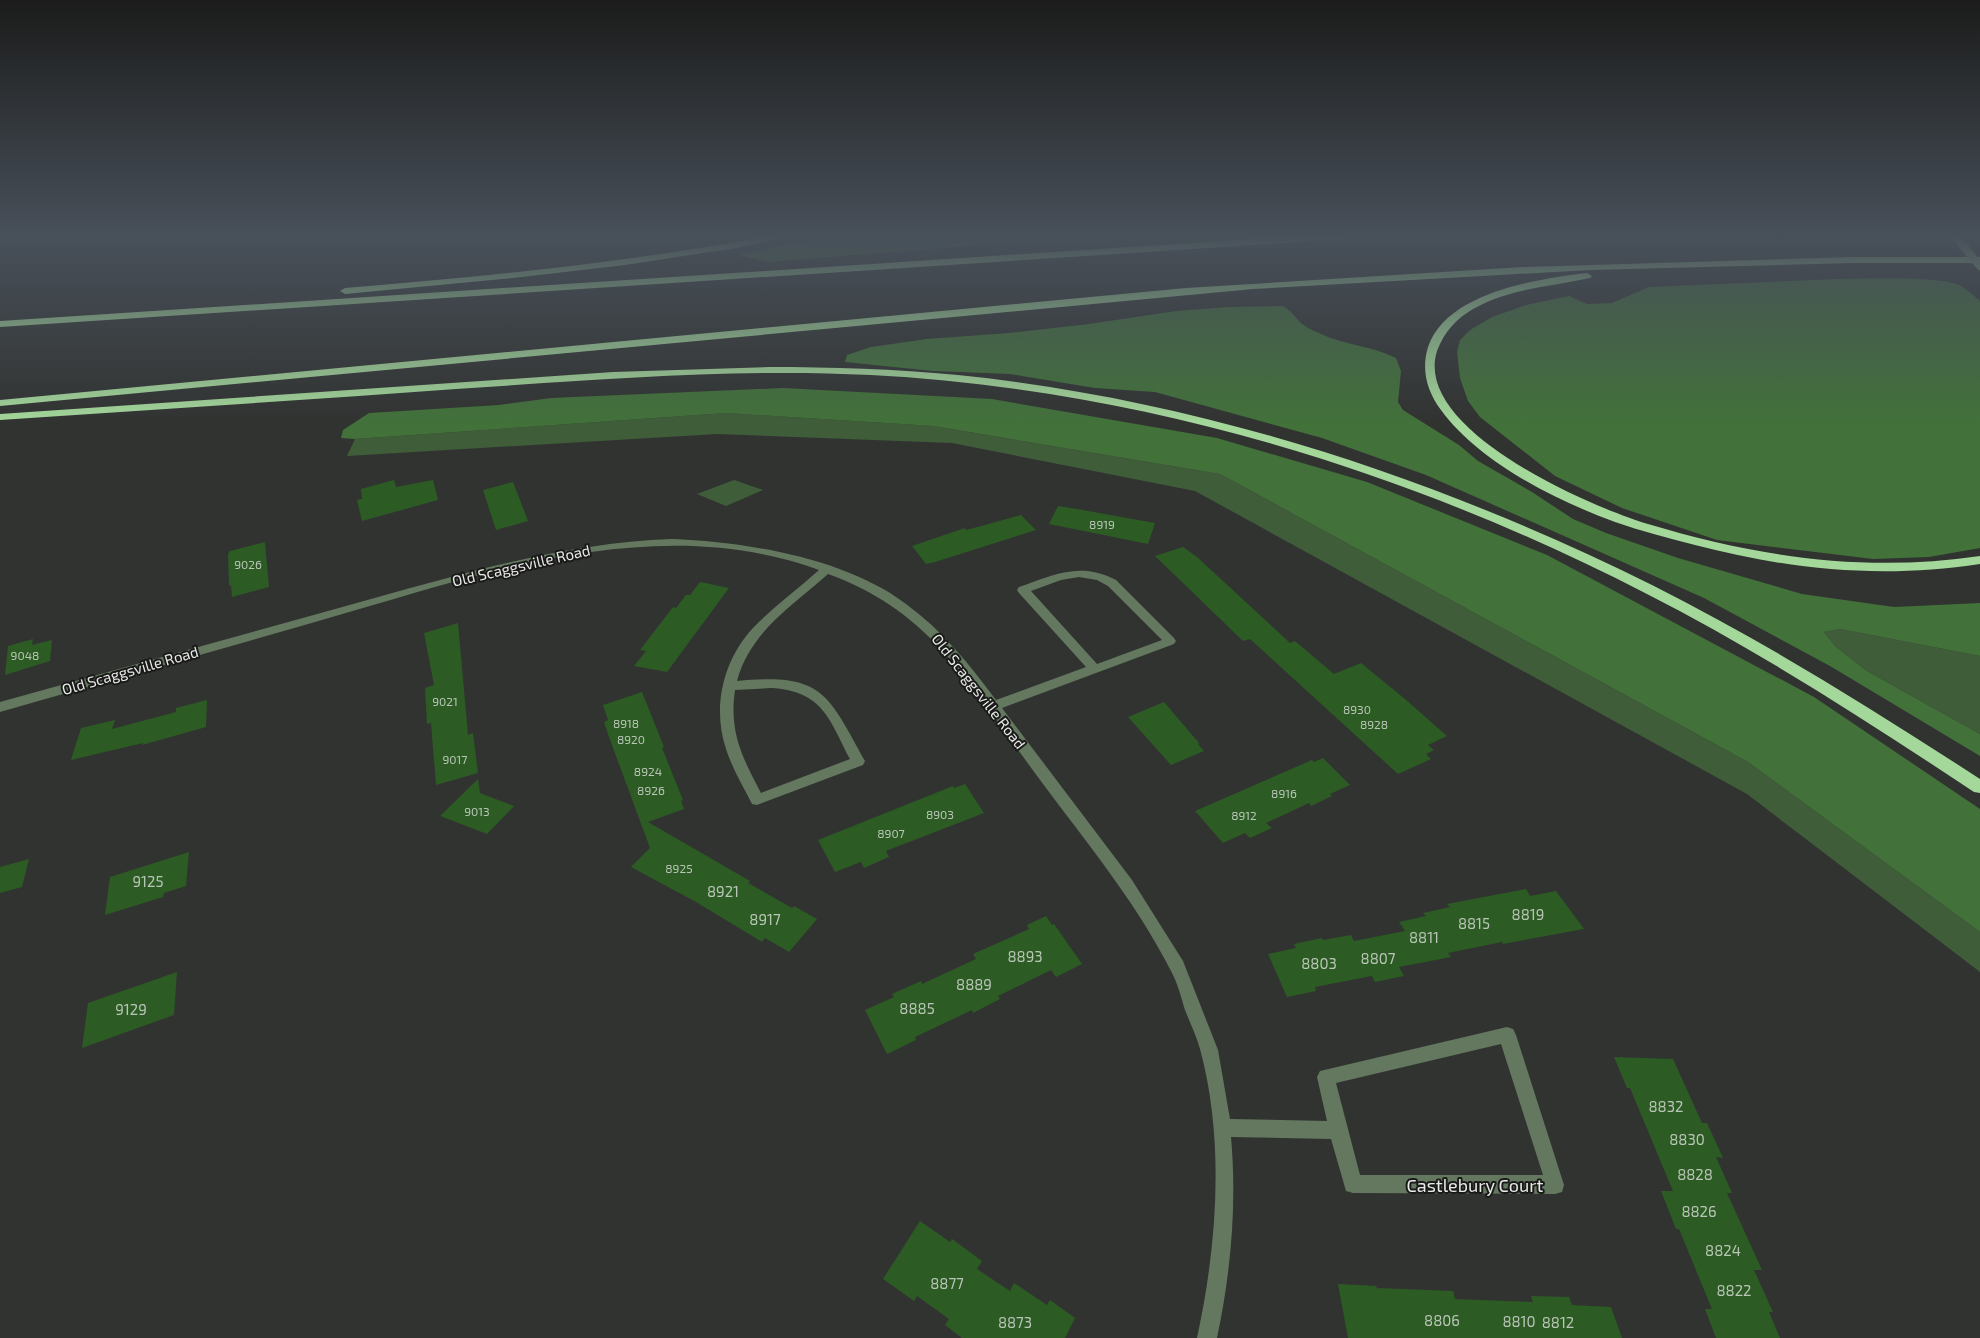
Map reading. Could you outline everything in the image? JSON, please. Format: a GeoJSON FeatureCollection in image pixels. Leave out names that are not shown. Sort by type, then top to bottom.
{"type":"FeatureCollection","features":[{"type":"Feature","properties":{"kind":"highway"},"geometry":{"type":"LineString","coordinates":[[0,322],[273,297]]}},
{"type":"Feature","properties":{"kind":"highway"},"geometry":{"type":"LineString","coordinates":[[0,322],[389,297]]}},
{"type":"Feature","properties":{"kind":"highway"},"geometry":{"type":"LineString","coordinates":[[0,402],[1117,297]]}},
{"type":"Feature","properties":{"kind":"highway"},"geometry":{"type":"LineString","coordinates":[[1491,297],[1475,304],[1452,320],[1437,335],[1431,352],[1429,370],[1434,389],[1449,413],[1472,436],[1504,461],[1544,485],[1591,507],[1657,532],[1728,550],[1794,562],[1855,568],[1917,568],[1980,560]]}},
{"type":"Feature","properties":{"kind":"highway"},"geometry":{"type":"LineString","coordinates":[[0,417],[596,376],[742,370],[865,372],[940,377],[1101,400],[1188,418],[1275,441],[1447,499],[1539,537],[1639,585],[1736,636],[1825,687],[1980,787]]}},
{"type":"Feature","properties":{"kind":"street","name":"Old Scaggsville Road"},"geometry":{"type":"LineString","coordinates":[[0,707],[469,575],[540,557],[601,547],[648,543],[697,543],[740,546],[827,569],[880,592],[920,619],[941,640],[994,706],[1140,904],[1179,968],[1208,1048],[1221,1128],[1224,1225],[1216,1301],[1207,1338]]}},
{"type":"Feature","properties":{"kind":"street"},"geometry":{"type":"LineString","coordinates":[[730,686],[767,682],[795,684],[816,695],[830,710],[858,762],[757,800],[732,748],[725,718],[730,686],[739,657],[755,633],[827,569]]}},
{"type":"Feature","properties":{"kind":"street"},"geometry":{"type":"LineString","coordinates":[[994,706],[1095,669],[1170,641],[1103,577],[1088,573],[1071,573],[1024,590],[1095,669]]}},
{"type":"Feature","properties":{"kind":"street","name":"Castlebury Court"},"geometry":{"type":"LineString","coordinates":[[1507,1035],[1555,1185],[1353,1184],[1338,1130],[1326,1077],[1507,1035]]}},
{"type":"Feature","properties":{"kind":"street"},"geometry":{"type":"LineString","coordinates":[[1221,1128],[1338,1130]]}},
{"type":"Feature","properties":{"kind":"green space"},"geometry":{"type":"Polygon","coordinates":[[[1562,297],[1572,297],[1587,304],[1612,303],[1625,297],[1976,297],[1980,301],[1980,548],[1929,557],[1873,559],[1717,540],[1622,508],[1555,476],[1480,417],[1468,401],[1460,378],[1457,352],[1460,340],[1470,330],[1492,317],[1526,305],[1562,297]]]}},
{"type":"Feature","properties":{"kind":"green space"},"geometry":{"type":"Polygon","coordinates":[[[1283,306],[1302,324],[1315,332],[1396,358],[1401,371],[1398,402],[1403,410],[1459,445],[1478,461],[1532,492],[1573,519],[1606,533],[1678,558],[1802,594],[1894,607],[1980,603],[1980,656],[1840,629],[1824,632],[1835,646],[1867,671],[1980,734],[1980,756],[1830,666],[1704,598],[1426,475],[1322,438],[1155,392],[1095,388],[1010,374],[933,371],[845,362],[847,355],[871,347],[927,339],[1009,333],[1089,324],[1176,311],[1229,307],[1283,306]]]}},
{"type":"Feature","properties":{"kind":"green space"},"geometry":{"type":"Polygon","coordinates":[[[783,388],[992,399],[1217,438],[1367,482],[1547,555],[1814,697],[1980,809],[1980,932],[1748,762],[1220,474],[933,426],[726,413],[355,439],[341,438],[343,430],[369,413],[499,405],[551,398],[783,388]]]}},
{"type":"Feature","properties":{"kind":"green space"},"geometry":{"type":"Polygon","coordinates":[[[726,413],[933,426],[1220,474],[1748,762],[1980,932],[1980,972],[1747,794],[1195,491],[952,443],[717,434],[347,456],[355,439],[726,413]]]}},
{"type":"Feature","properties":{"kind":"green space"},"geometry":{"type":"Polygon","coordinates":[[[734,480],[763,490],[726,506],[697,494],[734,480]]]}},
{"type":"Feature","properties":{"kind":"green space"},"geometry":{"type":"Polygon","coordinates":[[[1840,629],[1980,656],[1980,734],[1867,671],[1835,646],[1824,632],[1840,629]]]}},
{"type":"Feature","properties":{"kind":"building"},"geometry":{"type":"Polygon","coordinates":[[[394,480],[396,487],[433,480],[438,500],[362,521],[357,500],[362,499],[361,489],[394,480]]]}},
{"type":"Feature","properties":{"kind":"building"},"geometry":{"type":"Polygon","coordinates":[[[513,482],[528,521],[496,530],[483,490],[513,482]]]}},
{"type":"Feature","properties":{"kind":"building"},"geometry":{"type":"Polygon","coordinates":[[[1058,506],[1155,523],[1148,544],[1049,524],[1058,506]]]}},
{"type":"Feature","properties":{"kind":"building"},"geometry":{"type":"Polygon","coordinates":[[[1021,515],[1036,530],[935,562],[926,564],[912,546],[965,528],[966,530],[1021,515]]]}},
{"type":"Feature","properties":{"kind":"building"},"geometry":{"type":"Polygon","coordinates":[[[265,542],[269,587],[232,597],[231,585],[229,586],[228,554],[230,551],[265,542]]]}},
{"type":"Feature","properties":{"kind":"building"},"geometry":{"type":"Polygon","coordinates":[[[1183,547],[1197,557],[1290,643],[1295,641],[1334,674],[1361,663],[1405,699],[1447,736],[1428,745],[1434,750],[1426,754],[1431,759],[1398,774],[1250,639],[1243,641],[1155,556],[1183,547]]]}},
{"type":"Feature","properties":{"kind":"building"},"geometry":{"type":"Polygon","coordinates":[[[700,582],[729,588],[667,672],[634,666],[646,651],[640,650],[673,607],[676,608],[700,582]]]}},
{"type":"Feature","properties":{"kind":"building"},"geometry":{"type":"Polygon","coordinates":[[[458,623],[468,735],[473,733],[478,773],[436,785],[431,723],[427,724],[425,688],[434,685],[424,633],[458,623]]]}},
{"type":"Feature","properties":{"kind":"building"},"geometry":{"type":"Polygon","coordinates":[[[33,639],[32,645],[52,640],[50,661],[5,675],[8,646],[33,639]]]}},
{"type":"Feature","properties":{"kind":"building"},"geometry":{"type":"Polygon","coordinates":[[[642,692],[664,747],[662,748],[683,800],[681,801],[684,809],[648,822],[750,881],[748,883],[792,908],[794,906],[817,919],[789,952],[765,938],[762,942],[696,902],[631,867],[650,848],[604,722],[608,720],[603,705],[642,692]]]}},
{"type":"Feature","properties":{"kind":"building"},"geometry":{"type":"Polygon","coordinates":[[[207,700],[206,727],[142,745],[143,743],[71,760],[81,728],[115,720],[112,729],[176,712],[176,708],[207,700]]]}},
{"type":"Feature","properties":{"kind":"building"},"geometry":{"type":"Polygon","coordinates":[[[1164,702],[1204,751],[1171,765],[1128,717],[1164,702]]]}},
{"type":"Feature","properties":{"kind":"building"},"geometry":{"type":"Polygon","coordinates":[[[1323,758],[1350,785],[1330,794],[1332,796],[1311,806],[1309,803],[1266,823],[1272,828],[1250,838],[1245,833],[1223,843],[1195,811],[1312,760],[1314,762],[1323,758]]]}},
{"type":"Feature","properties":{"kind":"building"},"geometry":{"type":"Polygon","coordinates":[[[478,779],[480,793],[514,806],[487,834],[440,816],[478,779]]]}},
{"type":"Feature","properties":{"kind":"building"},"geometry":{"type":"Polygon","coordinates":[[[965,784],[984,813],[886,851],[889,857],[864,868],[861,862],[835,872],[818,840],[953,786],[954,788],[965,784]]]}},
{"type":"Feature","properties":{"kind":"building"},"geometry":{"type":"Polygon","coordinates":[[[189,852],[186,886],[164,893],[163,897],[105,915],[110,877],[189,852]]]}},
{"type":"Feature","properties":{"kind":"building"},"geometry":{"type":"Polygon","coordinates":[[[29,859],[22,887],[0,893],[0,867],[29,859]]]}},
{"type":"Feature","properties":{"kind":"building"},"geometry":{"type":"Polygon","coordinates":[[[1526,889],[1530,896],[1556,891],[1584,929],[1448,953],[1451,957],[1399,967],[1404,976],[1375,982],[1372,976],[1315,987],[1316,991],[1287,997],[1268,954],[1296,948],[1294,944],[1322,938],[1323,940],[1351,935],[1354,941],[1405,931],[1399,922],[1426,916],[1423,913],[1450,907],[1447,904],[1526,889]]]}},
{"type":"Feature","properties":{"kind":"building"},"geometry":{"type":"Polygon","coordinates":[[[1046,916],[1052,925],[1054,924],[1082,964],[1056,977],[1051,970],[998,996],[1000,999],[973,1013],[972,1010],[915,1037],[916,1040],[887,1054],[865,1010],[894,997],[892,994],[921,981],[922,984],[976,959],[973,954],[1029,929],[1027,925],[1046,916]]]}},
{"type":"Feature","properties":{"kind":"building"},"geometry":{"type":"Polygon","coordinates":[[[177,972],[174,1015],[82,1048],[88,1003],[177,972]]]}},
{"type":"Feature","properties":{"kind":"building"},"geometry":{"type":"Polygon","coordinates":[[[1614,1057],[1673,1059],[1702,1123],[1707,1123],[1723,1158],[1716,1157],[1732,1193],[1727,1193],[1762,1270],[1754,1270],[1773,1312],[1769,1312],[1780,1338],[1716,1338],[1705,1309],[1712,1309],[1661,1191],[1673,1191],[1630,1088],[1627,1088],[1614,1057]]]}},
{"type":"Feature","properties":{"kind":"building"},"geometry":{"type":"Polygon","coordinates":[[[920,1221],[950,1242],[952,1239],[982,1261],[977,1269],[1010,1291],[1014,1283],[1047,1305],[1050,1300],[1075,1318],[1065,1338],[962,1338],[945,1325],[949,1319],[917,1296],[914,1301],[883,1279],[920,1221]]]}},
{"type":"Feature","properties":{"kind":"building"},"geometry":{"type":"Polygon","coordinates":[[[1338,1284],[1376,1286],[1377,1288],[1453,1291],[1455,1299],[1533,1302],[1531,1296],[1569,1297],[1572,1305],[1611,1307],[1622,1338],[1348,1338],[1338,1284]]]}}]}
